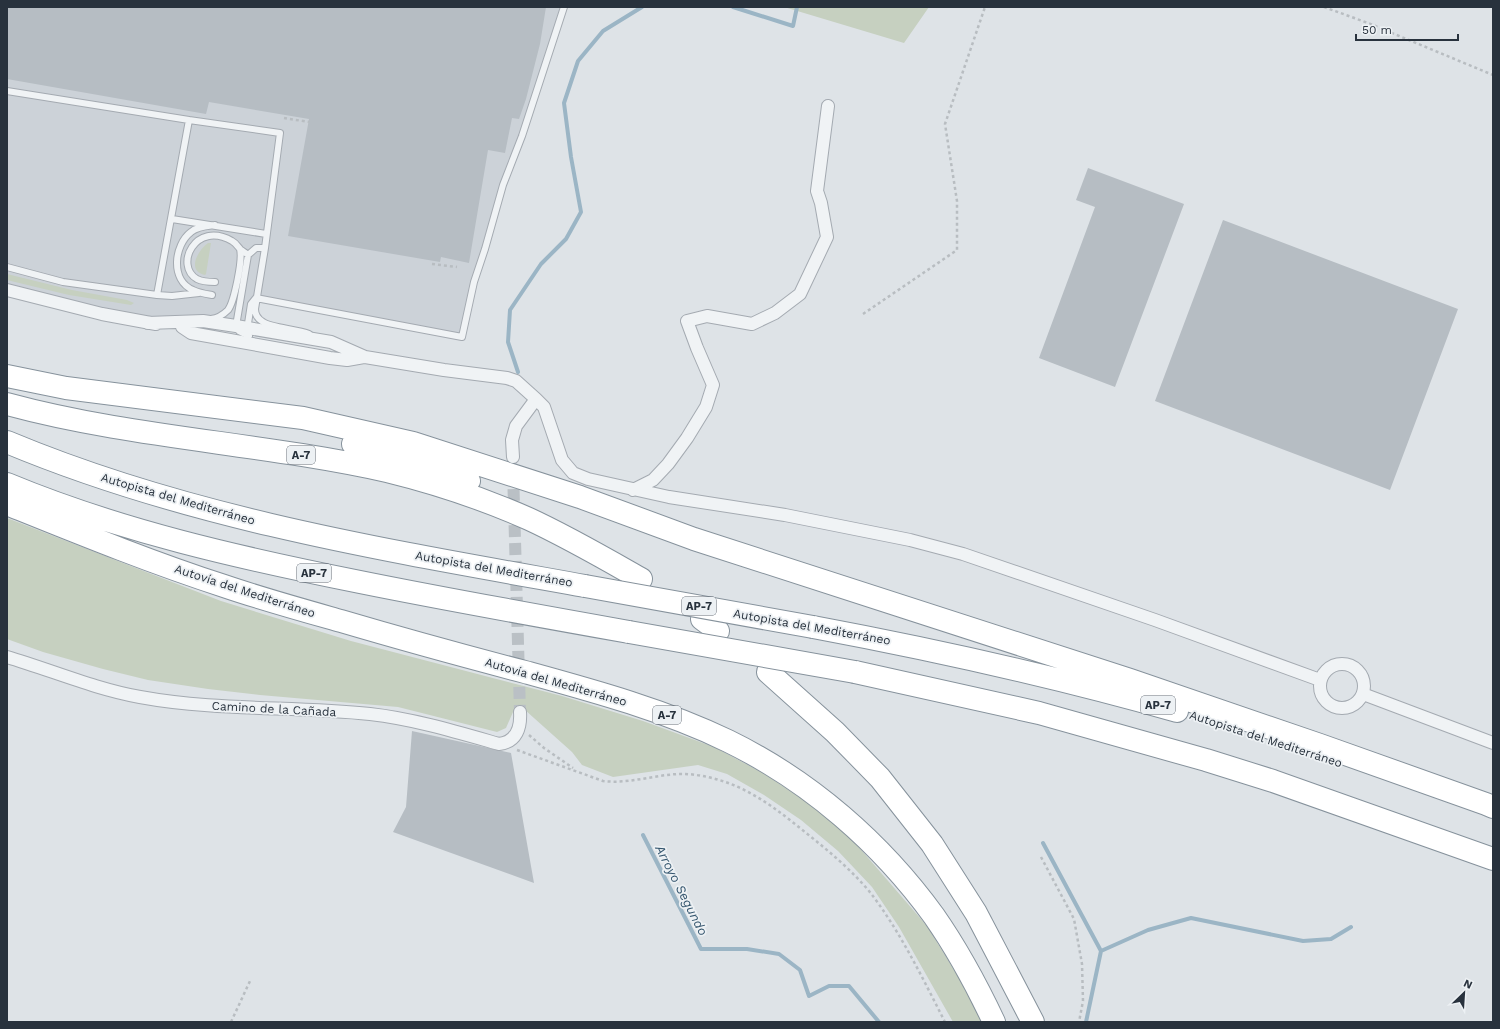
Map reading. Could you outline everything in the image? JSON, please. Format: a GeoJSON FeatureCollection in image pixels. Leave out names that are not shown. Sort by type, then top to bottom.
{"type":"FeatureCollection","features":[{"type":"Feature","properties":{"kind":"highway"},"geometry":{"type":"LineString","coordinates":[[7,376],[66,388],[303,418],[413,442],[580,498],[694,539],[1320,744],[1493,807]]}},
{"type":"Feature","properties":{"kind":"highway"},"geometry":{"type":"LineString","coordinates":[[7,382],[44,392],[158,413],[307,433],[367,447],[429,466],[529,506],[553,518],[583,546]]}},
{"type":"Feature","properties":{"kind":"highway","name":"A-7"},"geometry":{"type":"LineString","coordinates":[[7,404],[92,424],[231,443],[312,456],[388,472],[460,492],[529,519],[583,546],[641,579]]}},
{"type":"Feature","properties":{"kind":"highway","name":"Autopista del Mediterráneo"},"geometry":{"type":"LineString","coordinates":[[7,442],[37,455],[128,487],[216,512],[308,533],[438,560],[916,646],[1121,695],[1211,720],[1379,776],[1493,817]]}},
{"type":"Feature","properties":{"kind":"highway","name":"AP-7"},"geometry":{"type":"LineString","coordinates":[[7,484],[35,496],[106,521],[304,571],[457,601],[855,672],[1039,713],[1273,780],[1493,859]]}},
{"type":"Feature","properties":{"kind":"highway","name":"Autovía del Mediterráneo"},"geometry":{"type":"LineString","coordinates":[[7,504],[108,544],[224,587],[354,625],[580,687],[675,718],[729,741],[804,786],[839,813],[875,846],[908,883],[935,918],[963,963],[994,1022]]}},
{"type":"Feature","properties":{"kind":"highway"},"geometry":{"type":"LineString","coordinates":[[768,672],[835,732],[880,778],[932,844],[976,913],[1033,1022]]}},
{"type":"Feature","properties":{"kind":"street"},"geometry":{"type":"LineString","coordinates":[[633,490],[653,480],[668,464],[687,438],[706,407],[713,385],[697,348],[688,321],[707,316],[752,324],[775,313],[800,294],[827,237],[822,204],[817,191],[828,106]]}},
{"type":"Feature","properties":{"kind":"street"},"geometry":{"type":"LineString","coordinates":[[7,290],[102,314],[148,323],[242,331],[331,342],[365,357],[444,370],[507,378],[516,381],[544,407],[562,460],[573,473],[588,479],[669,497],[793,517],[910,540],[963,554],[1155,620],[1320,680]]}},
{"type":"Feature","properties":{"kind":"street"},"geometry":{"type":"LineString","coordinates":[[148,323],[203,321],[315,348],[345,349]]}},
{"type":"Feature","properties":{"kind":"street"},"geometry":{"type":"LineString","coordinates":[[182,327],[190,333],[330,358],[347,360],[365,357]]}},
{"type":"Feature","properties":{"kind":"street"},"geometry":{"type":"LineString","coordinates":[[513,458],[512,440],[516,426],[536,399]]}},
{"type":"Feature","properties":{"kind":"street","name":"Camino de la Cañada"},"geometry":{"type":"LineString","coordinates":[[7,657],[141,697],[205,706],[370,714],[430,724],[499,744]]}},
{"type":"Feature","properties":{"kind":"street"},"geometry":{"type":"LineString","coordinates":[[1339,663],[1352,666],[1360,672],[1364,682],[1362,694],[1355,704],[1346,708],[1336,707],[1327,702],[1321,694],[1320,680],[1325,670],[1330,666],[1339,663]]}},
{"type":"Feature","properties":{"kind":"street"},"geometry":{"type":"LineString","coordinates":[[1362,694],[1493,743]]}},
{"type":"Feature","properties":{"kind":"street"},"geometry":{"type":"LineString","coordinates":[[499,744],[509,741],[516,735],[520,726],[520,715]]}},
{"type":"Feature","properties":{"kind":"lane"},"geometry":{"type":"LineString","coordinates":[[256,298],[462,337],[474,282],[503,185],[522,136],[564,7]]}},
{"type":"Feature","properties":{"kind":"lane"},"geometry":{"type":"LineString","coordinates":[[7,91],[280,133],[255,312],[262,322],[299,330],[331,342]]}},
{"type":"Feature","properties":{"kind":"lane"},"geometry":{"type":"LineString","coordinates":[[157,295],[189,120]]}},
{"type":"Feature","properties":{"kind":"lane"},"geometry":{"type":"LineString","coordinates":[[172,219],[266,234]]}},
{"type":"Feature","properties":{"kind":"lane"},"geometry":{"type":"LineString","coordinates":[[212,295],[192,290],[182,281],[178,272],[177,259],[179,248],[184,238],[192,231],[203,226],[215,225]]}},
{"type":"Feature","properties":{"kind":"lane"},"geometry":{"type":"LineString","coordinates":[[215,282],[197,279],[191,272],[188,259],[192,246],[199,239],[209,236],[230,240],[248,255]]}},
{"type":"Feature","properties":{"kind":"lane"},"geometry":{"type":"LineString","coordinates":[[242,331],[245,273],[248,255],[256,248],[265,248]]}},
{"type":"Feature","properties":{"kind":"lane"},"geometry":{"type":"LineString","coordinates":[[203,321],[216,318],[227,311],[232,303],[241,256],[240,249]]}},
{"type":"Feature","properties":{"kind":"lane"},"geometry":{"type":"LineString","coordinates":[[7,267],[63,282],[157,295],[172,296],[202,293]]}},
{"type":"Feature","properties":{"kind":"lane"},"geometry":{"type":"LineString","coordinates":[[236,283],[245,273]]}},
{"type":"Feature","properties":{"kind":"lane"},"geometry":{"type":"LineString","coordinates":[[242,331],[251,304],[256,298]]}},
{"type":"Feature","properties":{"kind":"path"},"geometry":{"type":"LineString","coordinates":[[863,314],[957,250],[957,201],[945,124],[985,7]]}},
{"type":"Feature","properties":{"kind":"path"},"geometry":{"type":"LineString","coordinates":[[1324,7],[1368,23],[1493,75]]}},
{"type":"Feature","properties":{"kind":"path"},"geometry":{"type":"LineString","coordinates":[[284,118],[309,122]]}},
{"type":"Feature","properties":{"kind":"path"},"geometry":{"type":"LineString","coordinates":[[432,264],[457,267]]}},
{"type":"Feature","properties":{"kind":"path"},"geometry":{"type":"LineString","coordinates":[[520,715],[526,731],[532,737],[555,756],[578,771]]}},
{"type":"Feature","properties":{"kind":"path"},"geometry":{"type":"LineString","coordinates":[[499,744],[603,781],[609,782],[666,776],[697,775],[735,785],[769,804],[826,848],[868,891],[897,934],[945,1022]]}},
{"type":"Feature","properties":{"kind":"path"},"geometry":{"type":"LineString","coordinates":[[1041,857],[1074,919],[1082,964],[1082,1001],[1079,1022]]}},
{"type":"Feature","properties":{"kind":"path"},"geometry":{"type":"LineString","coordinates":[[232,1022],[250,981]]}},
{"type":"Feature","properties":{"kind":"shaded area"},"geometry":{"type":"Polygon","coordinates":[[[7,7],[564,7],[503,185],[462,337],[256,298],[247,327],[148,323],[7,290],[7,7]]]}},
{"type":"Feature","properties":{"kind":"green space"},"geometry":{"type":"Polygon","coordinates":[[[784,7],[929,7],[904,43],[784,7]]]}},
{"type":"Feature","properties":{"kind":"green space"},"geometry":{"type":"Polygon","coordinates":[[[208,243],[211,243],[205,275],[199,273],[195,265],[198,255],[208,243]]]}},
{"type":"Feature","properties":{"kind":"green space"},"geometry":{"type":"Polygon","coordinates":[[[7,274],[72,290],[127,300],[134,303],[131,305],[69,295],[7,280],[7,274]]]}},
{"type":"Feature","properties":{"kind":"green space"},"geometry":{"type":"Polygon","coordinates":[[[7,518],[221,601],[351,641],[562,696],[643,721],[714,747],[763,773],[816,808],[857,845],[927,926],[986,1022],[953,1022],[899,927],[872,887],[838,851],[801,820],[764,795],[727,774],[698,765],[613,777],[582,765],[572,752],[525,710],[513,712],[506,728],[497,732],[398,707],[260,695],[148,680],[43,652],[7,639],[7,518]]]}},
{"type":"Feature","properties":{"kind":"building"},"geometry":{"type":"Polygon","coordinates":[[[7,7],[546,7],[540,44],[526,99],[519,119],[512,118],[505,153],[488,150],[469,263],[441,257],[440,262],[288,236],[309,119],[209,102],[206,114],[7,79],[7,7]]]}},
{"type":"Feature","properties":{"kind":"building"},"geometry":{"type":"Polygon","coordinates":[[[1088,168],[1184,204],[1115,387],[1039,358],[1095,207],[1076,200],[1088,168]]]}},
{"type":"Feature","properties":{"kind":"building"},"geometry":{"type":"Polygon","coordinates":[[[1223,220],[1458,309],[1390,490],[1155,401],[1223,220]]]}},
{"type":"Feature","properties":{"kind":"building"},"geometry":{"type":"Polygon","coordinates":[[[412,731],[511,753],[534,883],[393,832],[406,807],[412,731]]]}},
{"type":"Feature","properties":{"kind":"waterway","name":"Arroyo Segundo"},"geometry":{"type":"LineString","coordinates":[[518,372],[508,342],[510,310],[541,264],[566,239],[581,212],[571,157],[564,103],[578,61],[603,31],[642,7]]}},
{"type":"Feature","properties":{"kind":"waterway","name":"Arroyo Segundo"},"geometry":{"type":"LineString","coordinates":[[733,7],[793,26],[797,7]]}},
{"type":"Feature","properties":{"kind":"waterway","name":"Arroyo Segundo"},"geometry":{"type":"LineString","coordinates":[[643,835],[701,949],[747,949],[779,954],[800,970],[809,996],[829,986],[849,986],[879,1022]]}},
{"type":"Feature","properties":{"kind":"waterway"},"geometry":{"type":"LineString","coordinates":[[1043,843],[1101,951]]}},
{"type":"Feature","properties":{"kind":"waterway"},"geometry":{"type":"LineString","coordinates":[[1086,1022],[1101,951],[1148,930],[1191,918],[1303,941],[1331,939],[1351,927]]}},
{"type":"Feature","properties":{"kind":"tunnel"},"geometry":{"type":"LineString","coordinates":[[513,471],[520,712]]}}]}
